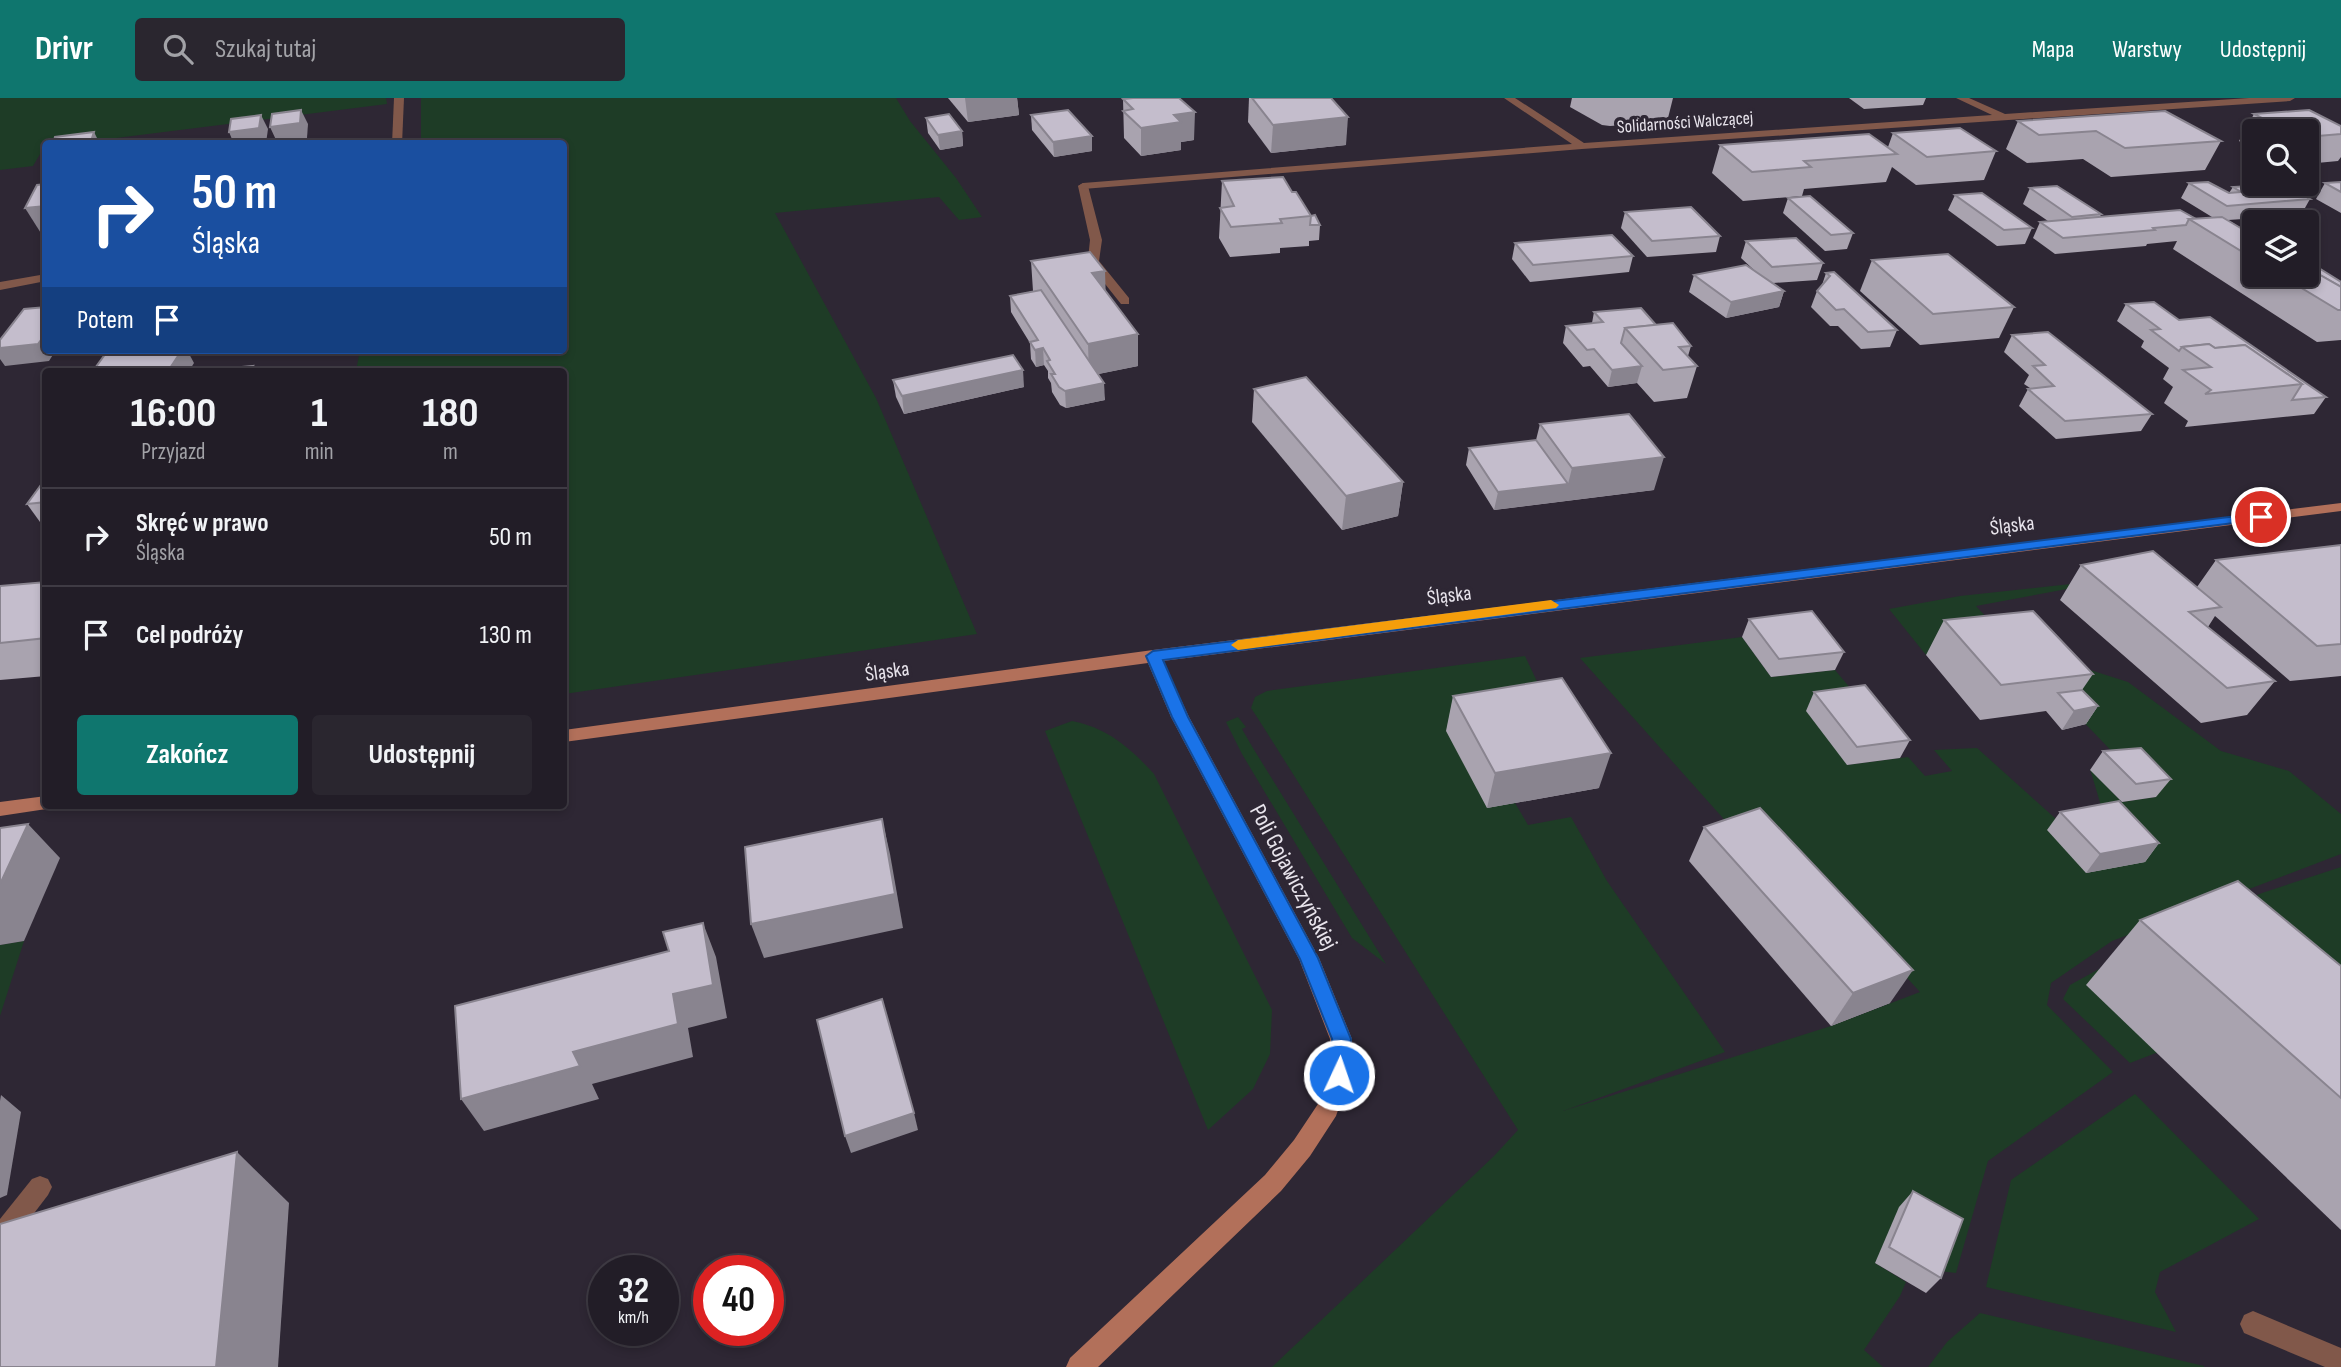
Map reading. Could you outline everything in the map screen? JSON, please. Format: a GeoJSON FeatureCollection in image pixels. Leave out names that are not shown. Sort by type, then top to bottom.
{"type":"FeatureCollection","features":[{"type":"Feature","properties":{"kind":"street"},"geometry":{"type":"LineString","coordinates":[[397,140],[399,98]]}},
{"type":"Feature","properties":{"kind":"street"},"geometry":{"type":"LineString","coordinates":[[1509,98],[1581,146]]}},
{"type":"Feature","properties":{"kind":"street"},"geometry":{"type":"LineString","coordinates":[[1961,98],[2004,118]]}},
{"type":"Feature","properties":{"kind":"street","name":"Solidarności Walczącej"},"geometry":{"type":"LineString","coordinates":[[1093,261],[1096,240],[1083,186],[1581,146],[2290,98]]}},
{"type":"Feature","properties":{"kind":"street"},"geometry":{"type":"LineString","coordinates":[[1069,266],[1093,261],[1125,301]]}},
{"type":"Feature","properties":{"kind":"street"},"geometry":{"type":"LineString","coordinates":[[0,286],[42,277]]}},
{"type":"Feature","properties":{"kind":"street","name":"Śląska"},"geometry":{"type":"LineString","coordinates":[[567,737],[1153,656],[2341,506]]}},
{"type":"Feature","properties":{"kind":"street","name":"Poli Gojawiczyńskiej"},"geometry":{"type":"LineString","coordinates":[[1079,1367],[1273,1183],[1302,1148],[1328,1109],[1339,1075],[1341,1039],[1309,958],[1180,717],[1153,656]]}},
{"type":"Feature","properties":{"kind":"street"},"geometry":{"type":"LineString","coordinates":[[0,809],[42,804]]}},
{"type":"Feature","properties":{"kind":"street"},"geometry":{"type":"LineString","coordinates":[[0,1238],[40,1187]]}},
{"type":"Feature","properties":{"kind":"street"},"geometry":{"type":"LineString","coordinates":[[2253,1324],[2341,1362]]}},
{"type":"Feature","properties":{"kind":"green space"},"geometry":{"type":"Polygon","coordinates":[[[0,98],[386,98],[387,104],[100,140],[42,140],[42,151],[33,166],[0,170],[0,98]]]}},
{"type":"Feature","properties":{"kind":"green space"},"geometry":{"type":"Polygon","coordinates":[[[421,98],[896,98],[910,121],[956,178],[982,217],[959,220],[939,197],[775,213],[876,398],[977,634],[567,694],[567,368],[357,368],[359,354],[567,354],[567,140],[421,140],[421,98]]]}},
{"type":"Feature","properties":{"kind":"green space"},"geometry":{"type":"Polygon","coordinates":[[[2126,578],[1976,606],[2012,645],[2128,682],[2221,751],[2289,771],[2341,814],[2341,854],[2112,941],[2051,983],[2047,1005],[2113,1072],[1988,1161],[1956,1273],[1875,1263],[1906,1282],[1900,1296],[1864,1350],[1883,1367],[1272,1367],[1518,1130],[1251,708],[1255,697],[1267,691],[1525,656],[1552,713],[1447,731],[1487,807],[1515,803],[1528,825],[1571,817],[1607,881],[1725,1052],[1563,1111],[1831,1026],[1920,992],[1817,880],[1788,891],[1580,658],[1742,637],[1771,677],[1835,670],[1862,702],[1847,765],[1908,757],[1925,776],[1952,771],[1934,750],[1977,748],[2065,827],[2086,873],[2144,861],[2105,819],[2090,769],[2122,802],[2156,797],[2070,708],[1926,655],[1889,609],[1960,596],[2126,578]]]}},
{"type":"Feature","properties":{"kind":"green space"},"geometry":{"type":"Polygon","coordinates":[[[1238,717],[1246,727],[1242,729],[1253,748],[1386,964],[1352,938],[1242,754],[1226,722],[1238,717]]]}},
{"type":"Feature","properties":{"kind":"green space"},"geometry":{"type":"Polygon","coordinates":[[[1072,721],[1085,724],[1118,740],[1154,774],[1272,1010],[1270,1054],[1253,1089],[1208,1130],[1045,731],[1072,721]]]}},
{"type":"Feature","properties":{"kind":"green space"},"geometry":{"type":"Polygon","coordinates":[[[2341,867],[2341,1091],[2156,1053],[2130,1063],[2063,999],[2070,985],[2148,942],[2262,893],[2341,867]]]}},
{"type":"Feature","properties":{"kind":"green space"},"geometry":{"type":"Polygon","coordinates":[[[24,941],[0,1016],[0,945],[24,941]]]}},
{"type":"Feature","properties":{"kind":"green space"},"geometry":{"type":"Polygon","coordinates":[[[2135,1094],[2259,1219],[2160,1272],[2155,1292],[2176,1332],[1986,1287],[2011,1180],[2135,1094]]]}},
{"type":"Feature","properties":{"kind":"green space"},"geometry":{"type":"Polygon","coordinates":[[[1980,1313],[2204,1367],[1928,1367],[1947,1342],[1980,1313]]]}},
{"type":"Feature","properties":{"kind":"building"},"geometry":{"type":"Polygon","coordinates":[[[1179,98],[1195,112],[1174,115],[1181,122],[1141,128],[1123,111],[1133,109],[1123,99],[1179,98]]]}},
{"type":"Feature","properties":{"kind":"building"},"geometry":{"type":"Polygon","coordinates":[[[1252,98],[1331,98],[1348,117],[1273,125],[1252,98]]]}},
{"type":"Feature","properties":{"kind":"building"},"geometry":{"type":"Polygon","coordinates":[[[301,110],[300,123],[270,127],[272,114],[301,110]]]}},
{"type":"Feature","properties":{"kind":"building"},"geometry":{"type":"Polygon","coordinates":[[[1068,110],[1092,136],[1053,142],[1031,115],[1068,110]]]}},
{"type":"Feature","properties":{"kind":"building"},"geometry":{"type":"Polygon","coordinates":[[[2309,110],[2341,126],[2341,134],[2319,136],[2319,119],[2264,119],[2254,114],[2309,110]]]}},
{"type":"Feature","properties":{"kind":"building"},"geometry":{"type":"Polygon","coordinates":[[[2165,111],[2221,141],[2125,148],[2096,131],[2039,135],[2018,121],[2165,111]]]}},
{"type":"Feature","properties":{"kind":"building"},"geometry":{"type":"Polygon","coordinates":[[[949,114],[962,131],[938,135],[926,118],[949,114]]]}},
{"type":"Feature","properties":{"kind":"building"},"geometry":{"type":"Polygon","coordinates":[[[261,115],[259,128],[229,132],[231,119],[261,115]]]}},
{"type":"Feature","properties":{"kind":"building"},"geometry":{"type":"Polygon","coordinates":[[[1960,128],[1996,151],[1927,157],[1893,133],[1960,128]]]}},
{"type":"Feature","properties":{"kind":"building"},"geometry":{"type":"Polygon","coordinates":[[[94,132],[91,140],[54,140],[55,137],[94,132]]]}},
{"type":"Feature","properties":{"kind":"building"},"geometry":{"type":"Polygon","coordinates":[[[1869,134],[1897,154],[1804,161],[1811,167],[1752,172],[1720,145],[1869,134]]]}},
{"type":"Feature","properties":{"kind":"building"},"geometry":{"type":"Polygon","coordinates":[[[1283,177],[1311,216],[1280,219],[1282,223],[1231,227],[1220,208],[1234,206],[1222,181],[1283,177]]]}},
{"type":"Feature","properties":{"kind":"building"},"geometry":{"type":"Polygon","coordinates":[[[2208,182],[2229,193],[2241,192],[2233,187],[2242,186],[2242,196],[2305,196],[2310,199],[2227,206],[2189,183],[2208,182]]]}},
{"type":"Feature","properties":{"kind":"building"},"geometry":{"type":"Polygon","coordinates":[[[2341,182],[2341,192],[2325,183],[2341,182]]]}},
{"type":"Feature","properties":{"kind":"building"},"geometry":{"type":"Polygon","coordinates":[[[42,184],[42,206],[25,208],[37,185],[42,184]]]}},
{"type":"Feature","properties":{"kind":"building"},"geometry":{"type":"Polygon","coordinates":[[[2057,186],[2101,214],[2072,217],[2030,188],[2057,186]]]}},
{"type":"Feature","properties":{"kind":"building"},"geometry":{"type":"Polygon","coordinates":[[[1982,193],[2032,228],[2004,230],[1955,195],[1982,193]]]}},
{"type":"Feature","properties":{"kind":"building"},"geometry":{"type":"Polygon","coordinates":[[[1810,196],[1853,233],[1831,235],[1788,198],[1810,196]]]}},
{"type":"Feature","properties":{"kind":"building"},"geometry":{"type":"Polygon","coordinates":[[[1691,207],[1720,236],[1652,241],[1625,212],[1691,207]]]}},
{"type":"Feature","properties":{"kind":"building"},"geometry":{"type":"Polygon","coordinates":[[[2180,210],[2196,219],[2189,219],[2186,225],[2153,228],[2155,230],[2063,238],[2040,222],[2180,210]]]}},
{"type":"Feature","properties":{"kind":"building"},"geometry":{"type":"Polygon","coordinates":[[[1315,215],[1320,225],[1310,225],[1311,216],[1315,215]]]}},
{"type":"Feature","properties":{"kind":"building"},"geometry":{"type":"Polygon","coordinates":[[[2222,217],[2242,229],[2242,252],[2189,219],[2222,217]]]}},
{"type":"Feature","properties":{"kind":"building"},"geometry":{"type":"Polygon","coordinates":[[[1612,235],[1633,256],[1533,265],[1515,243],[1612,235]]]}},
{"type":"Feature","properties":{"kind":"building"},"geometry":{"type":"Polygon","coordinates":[[[1796,238],[1823,263],[1772,267],[1746,241],[1796,238]]]}},
{"type":"Feature","properties":{"kind":"building"},"geometry":{"type":"Polygon","coordinates":[[[1090,252],[1105,271],[1092,273],[1138,334],[1088,344],[1031,261],[1090,252]]]}},
{"type":"Feature","properties":{"kind":"building"},"geometry":{"type":"Polygon","coordinates":[[[1948,254],[2014,307],[1933,314],[1872,260],[1948,254]]]}},
{"type":"Feature","properties":{"kind":"building"},"geometry":{"type":"Polygon","coordinates":[[[1746,265],[1784,291],[1731,302],[1694,275],[1746,265]]]}},
{"type":"Feature","properties":{"kind":"building"},"geometry":{"type":"Polygon","coordinates":[[[2319,268],[2341,282],[2341,287],[2319,274],[2319,268]]]}},
{"type":"Feature","properties":{"kind":"building"},"geometry":{"type":"Polygon","coordinates":[[[1834,272],[1897,330],[1868,332],[1844,309],[1836,310],[1817,291],[1830,276],[1826,273],[1834,272]]]}},
{"type":"Feature","properties":{"kind":"building"},"geometry":{"type":"Polygon","coordinates":[[[2319,274],[2341,287],[2341,310],[2300,287],[2319,287],[2319,274]]]}},
{"type":"Feature","properties":{"kind":"building"},"geometry":{"type":"Polygon","coordinates":[[[1041,290],[1104,383],[1065,391],[1059,387],[1051,374],[1055,374],[1047,361],[1050,360],[1043,348],[1035,350],[1030,342],[1038,340],[1010,296],[1041,290]]]}},
{"type":"Feature","properties":{"kind":"building"},"geometry":{"type":"Polygon","coordinates":[[[2154,302],[2179,320],[2210,317],[2326,397],[2292,400],[2302,384],[2245,345],[2215,348],[2209,344],[2182,347],[2179,351],[2151,330],[2160,329],[2126,304],[2154,302]]]}},
{"type":"Feature","properties":{"kind":"building"},"geometry":{"type":"Polygon","coordinates":[[[42,307],[42,338],[38,344],[0,348],[0,340],[24,309],[42,307]]]}},
{"type":"Feature","properties":{"kind":"building"},"geometry":{"type":"Polygon","coordinates":[[[1641,308],[1656,325],[1625,328],[1621,343],[1642,366],[1612,370],[1594,349],[1587,350],[1566,326],[1603,322],[1594,312],[1641,308]]]}},
{"type":"Feature","properties":{"kind":"building"},"geometry":{"type":"Polygon","coordinates":[[[1673,323],[1691,346],[1679,347],[1697,366],[1663,370],[1625,328],[1673,323]]]}},
{"type":"Feature","properties":{"kind":"building"},"geometry":{"type":"Polygon","coordinates":[[[2048,332],[2152,414],[2065,421],[2028,389],[2054,386],[2033,366],[2045,365],[2012,335],[2048,332]]]}},
{"type":"Feature","properties":{"kind":"building"},"geometry":{"type":"Polygon","coordinates":[[[2209,344],[2215,348],[2245,345],[2302,384],[2205,394],[2211,390],[2183,370],[2211,367],[2182,347],[2209,344]]]}},
{"type":"Feature","properties":{"kind":"building"},"geometry":{"type":"Polygon","coordinates":[[[105,354],[179,354],[170,368],[95,368],[105,354]]]}},
{"type":"Feature","properties":{"kind":"building"},"geometry":{"type":"Polygon","coordinates":[[[1013,355],[1023,370],[902,396],[893,380],[1013,355]]]}},
{"type":"Feature","properties":{"kind":"building"},"geometry":{"type":"Polygon","coordinates":[[[1306,377],[1403,482],[1346,496],[1254,389],[1306,377]]]}},
{"type":"Feature","properties":{"kind":"building"},"geometry":{"type":"Polygon","coordinates":[[[1629,414],[1664,457],[1572,468],[1540,424],[1629,414]]]}},
{"type":"Feature","properties":{"kind":"building"},"geometry":{"type":"Polygon","coordinates":[[[1536,440],[1568,484],[1498,492],[1469,448],[1536,440]]]}},
{"type":"Feature","properties":{"kind":"building"},"geometry":{"type":"Polygon","coordinates":[[[42,483],[42,502],[27,504],[42,483]]]}},
{"type":"Feature","properties":{"kind":"building"},"geometry":{"type":"Polygon","coordinates":[[[2341,545],[2341,644],[2317,646],[2216,560],[2341,545]]]}},
{"type":"Feature","properties":{"kind":"building"},"geometry":{"type":"Polygon","coordinates":[[[2153,551],[2221,607],[2189,612],[2275,681],[2227,688],[2081,565],[2153,551]]]}},
{"type":"Feature","properties":{"kind":"building"},"geometry":{"type":"Polygon","coordinates":[[[42,582],[42,638],[0,643],[0,586],[42,582]]]}},
{"type":"Feature","properties":{"kind":"building"},"geometry":{"type":"Polygon","coordinates":[[[1812,611],[1844,652],[1779,659],[1749,619],[1812,611]]]}},
{"type":"Feature","properties":{"kind":"building"},"geometry":{"type":"Polygon","coordinates":[[[2033,611],[2093,674],[2001,685],[1944,620],[2033,611]]]}},
{"type":"Feature","properties":{"kind":"building"},"geometry":{"type":"Polygon","coordinates":[[[1562,678],[1611,753],[1495,773],[1453,696],[1562,678]]]}},
{"type":"Feature","properties":{"kind":"building"},"geometry":{"type":"Polygon","coordinates":[[[1865,685],[1910,740],[1857,747],[1814,692],[1865,685]]]}},
{"type":"Feature","properties":{"kind":"building"},"geometry":{"type":"Polygon","coordinates":[[[2082,690],[2098,706],[2074,711],[2058,693],[2082,690]]]}},
{"type":"Feature","properties":{"kind":"building"},"geometry":{"type":"Polygon","coordinates":[[[2141,748],[2171,779],[2136,784],[2103,751],[2141,748]]]}},
{"type":"Feature","properties":{"kind":"building"},"geometry":{"type":"Polygon","coordinates":[[[2119,801],[2159,843],[2100,854],[2060,812],[2119,801]]]}},
{"type":"Feature","properties":{"kind":"building"},"geometry":{"type":"Polygon","coordinates":[[[1760,808],[1913,970],[1853,993],[1704,827],[1760,808]]]}},
{"type":"Feature","properties":{"kind":"building"},"geometry":{"type":"Polygon","coordinates":[[[882,819],[895,894],[751,924],[745,847],[882,819]]]}},
{"type":"Feature","properties":{"kind":"building"},"geometry":{"type":"Polygon","coordinates":[[[28,824],[0,884],[0,828],[28,824]]]}},
{"type":"Feature","properties":{"kind":"building"},"geometry":{"type":"Polygon","coordinates":[[[2238,881],[2341,966],[2341,1098],[2140,920],[2238,881]]]}},
{"type":"Feature","properties":{"kind":"building"},"geometry":{"type":"Polygon","coordinates":[[[703,923],[713,985],[673,994],[678,1024],[573,1052],[580,1066],[461,1099],[455,1006],[669,951],[663,932],[703,923]]]}},
{"type":"Feature","properties":{"kind":"building"},"geometry":{"type":"Polygon","coordinates":[[[882,999],[914,1113],[845,1136],[817,1020],[882,999]]]}},
{"type":"Feature","properties":{"kind":"building"},"geometry":{"type":"Polygon","coordinates":[[[237,1152],[216,1367],[0,1367],[0,1224],[237,1152]]]}},
{"type":"Feature","properties":{"kind":"building"},"geometry":{"type":"Polygon","coordinates":[[[1913,1191],[1963,1219],[1941,1278],[1889,1247],[1913,1191]]]}},
{"type":"Feature","properties":{"kind":"slow traffic"},"geometry":{"type":"LineString","coordinates":[[1238,645],[1551,605]]}},
{"type":"Feature","properties":{"kind":"route"},"geometry":{"type":"LineString","coordinates":[[1339,1075],[1341,1039],[1309,958],[1180,717],[1153,656],[2261,517]]}}]}
